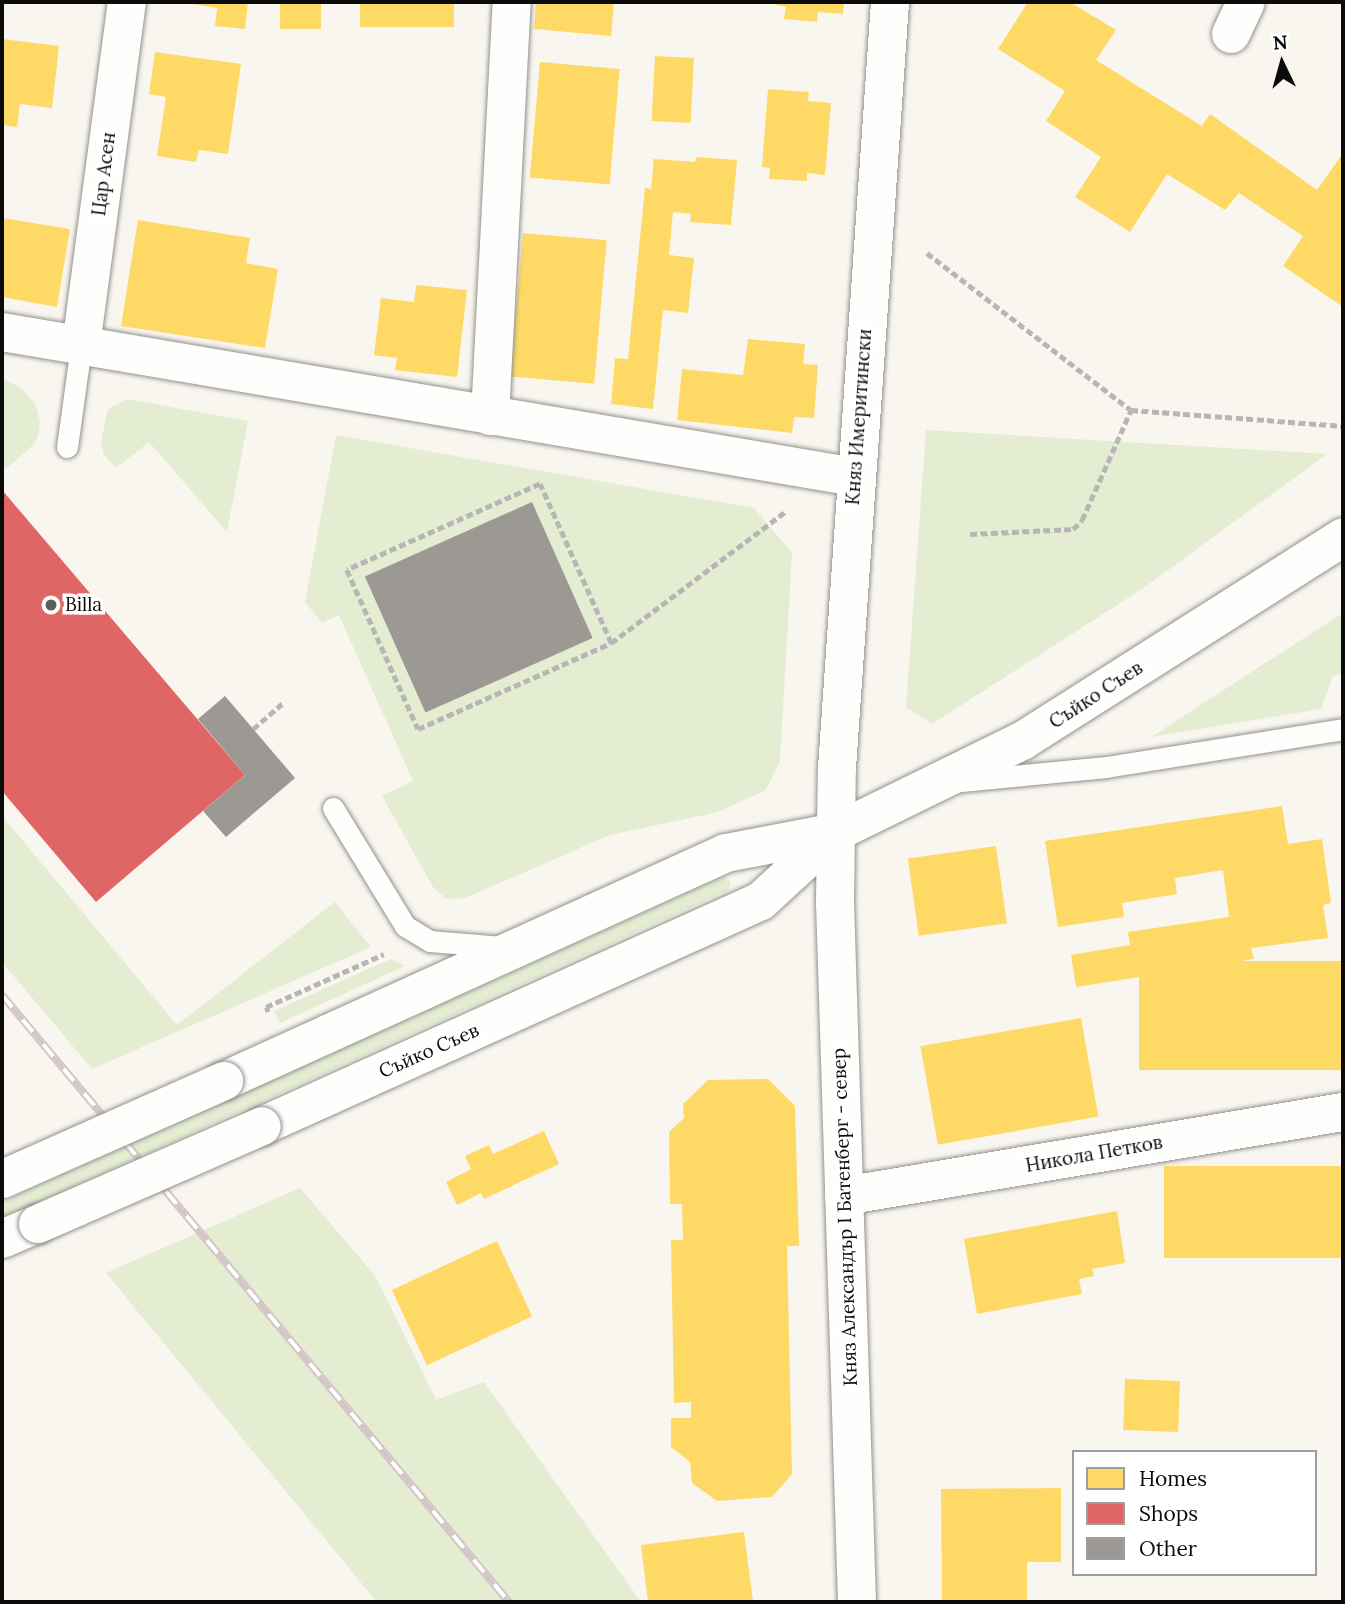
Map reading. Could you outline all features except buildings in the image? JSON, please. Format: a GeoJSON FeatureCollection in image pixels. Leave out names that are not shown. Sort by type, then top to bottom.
{"type":"FeatureCollection","features":[{"type":"Feature","properties":{"kind":"street","name":"Цар Асен"},"geometry":{"type":"LineString","coordinates":[[82,346],[127,2]]}},
{"type":"Feature","properties":{"kind":"street"},"geometry":{"type":"LineString","coordinates":[[489,416],[512,2]]}},
{"type":"Feature","properties":{"kind":"street","name":"Княз Имеритински"},"geometry":{"type":"LineString","coordinates":[[836,832],[855,477],[890,2]]}},
{"type":"Feature","properties":{"kind":"street"},"geometry":{"type":"LineString","coordinates":[[2,332],[855,477]]}},
{"type":"Feature","properties":{"kind":"street","name":"Съйко Съев"},"geometry":{"type":"LineString","coordinates":[[2,1179],[736,849],[836,832],[1022,741],[1343,537]]}},
{"type":"Feature","properties":{"kind":"street","name":"Съйко Съев"},"geometry":{"type":"LineString","coordinates":[[2,1239],[262,1126],[761,901],[836,832]]}},
{"type":"Feature","properties":{"kind":"street","name":"Княз Александър I Батенберг - север"},"geometry":{"type":"LineString","coordinates":[[836,832],[857,1602]]}},
{"type":"Feature","properties":{"kind":"street","name":"Никола Петков"},"geometry":{"type":"LineString","coordinates":[[844,1196],[1343,1112]]}},
{"type":"Feature","properties":{"kind":"lane"},"geometry":{"type":"LineString","coordinates":[[67,447],[82,346]]}},
{"type":"Feature","properties":{"kind":"lane"},"geometry":{"type":"LineString","coordinates":[[934,784],[1106,766],[1343,729]]}},
{"type":"Feature","properties":{"kind":"lane"},"geometry":{"type":"LineString","coordinates":[[333,808],[405,926],[430,942],[516,948]]}},
{"type":"Feature","properties":{"kind":"path"},"geometry":{"type":"LineString","coordinates":[[927,253],[1131,410],[1343,426]]}},
{"type":"Feature","properties":{"kind":"path"},"geometry":{"type":"LineString","coordinates":[[970,534],[1073,529],[1082,520],[1131,410]]}},
{"type":"Feature","properties":{"kind":"path"},"geometry":{"type":"LineString","coordinates":[[611,643],[540,484],[347,570],[418,729],[611,643],[786,511]]}},
{"type":"Feature","properties":{"kind":"path"},"geometry":{"type":"LineString","coordinates":[[253,729],[284,703]]}},
{"type":"Feature","properties":{"kind":"green space"},"geometry":{"type":"Polygon","coordinates":[[[2,378],[21,388],[35,403],[40,422],[38,437],[30,448],[6,469],[2,464],[2,378]]]}},
{"type":"Feature","properties":{"kind":"green space"},"geometry":{"type":"Polygon","coordinates":[[[127,399],[248,421],[227,532],[149,442],[116,468],[104,455],[101,441],[108,409],[127,399]]]}},
{"type":"Feature","properties":{"kind":"green space"},"geometry":{"type":"Polygon","coordinates":[[[926,430],[1327,454],[1142,589],[932,724],[906,707],[926,430]]]}},
{"type":"Feature","properties":{"kind":"green space"},"geometry":{"type":"Polygon","coordinates":[[[336,435],[754,508],[792,553],[780,761],[766,790],[718,812],[610,835],[465,898],[446,899],[433,887],[382,796],[413,781],[339,615],[322,623],[305,602],[336,435]]]}},
{"type":"Feature","properties":{"kind":"green space"},"geometry":{"type":"Polygon","coordinates":[[[1343,613],[1343,674],[1333,676],[1321,709],[1151,737],[1343,613]]]}},
{"type":"Feature","properties":{"kind":"green space"},"geometry":{"type":"Polygon","coordinates":[[[2,816],[177,1025],[335,902],[371,947],[92,1069],[2,962],[2,816]]]}},
{"type":"Feature","properties":{"kind":"green space"},"geometry":{"type":"Polygon","coordinates":[[[723,877],[730,881],[729,890],[2,1219],[2,1202],[723,877]]]}},
{"type":"Feature","properties":{"kind":"green space"},"geometry":{"type":"Polygon","coordinates":[[[391,959],[405,966],[280,1023],[274,1011],[391,959]]]}},
{"type":"Feature","properties":{"kind":"green space"},"geometry":{"type":"Polygon","coordinates":[[[300,1188],[376,1277],[436,1400],[484,1382],[641,1602],[377,1602],[106,1273],[300,1188]]]}},
{"type":"Feature","properties":{"kind":"railway"},"geometry":{"type":"LineString","coordinates":[[2,995],[509,1602]]}},
{"type":"Feature","properties":{"kind":"place","name":"Billa"},"geometry":{"type":"Point","coordinates":[51,605]}}]}
